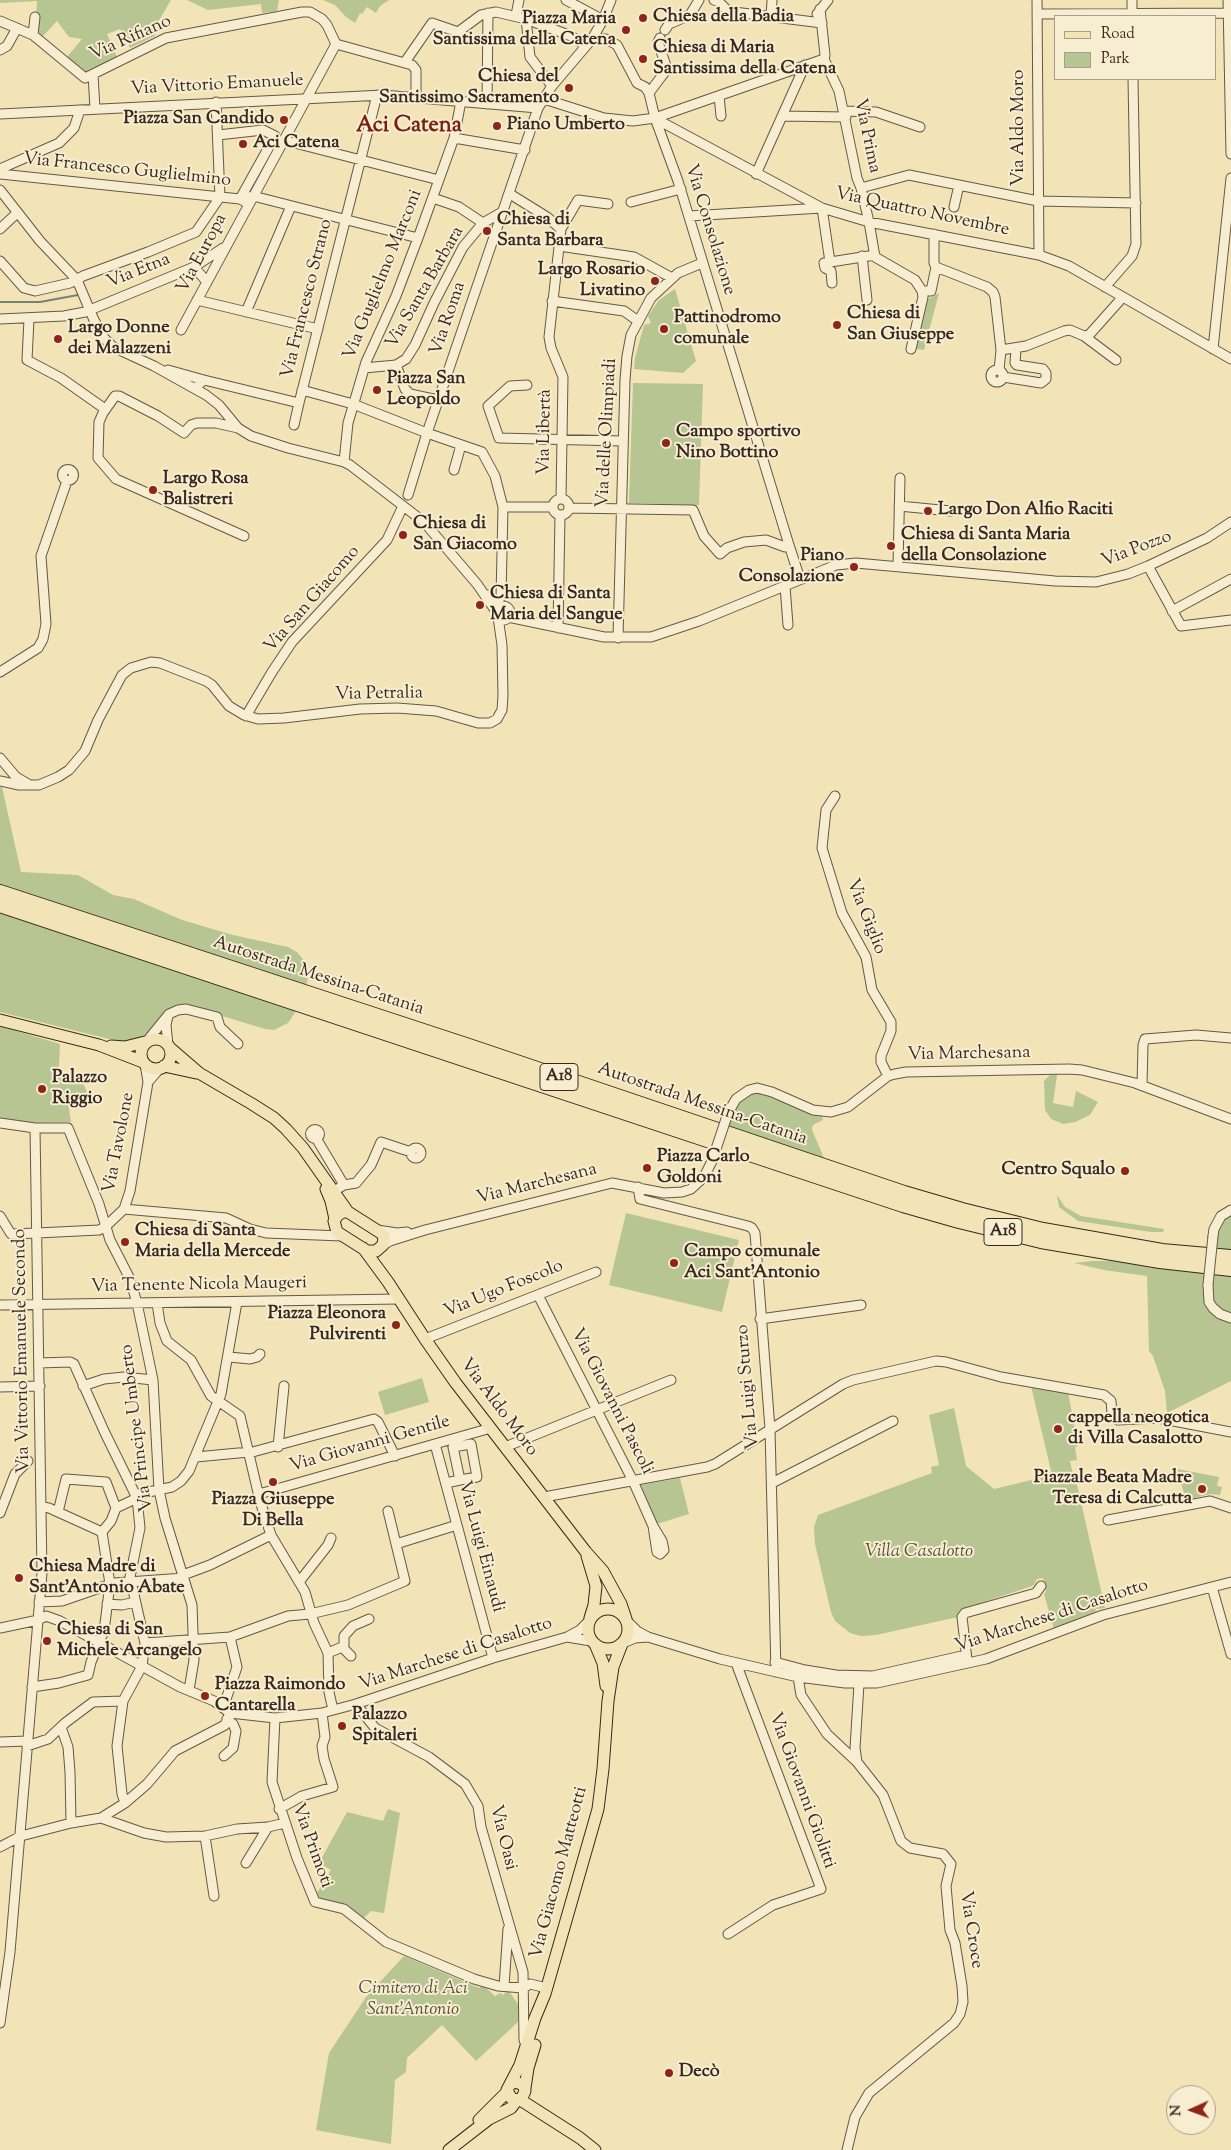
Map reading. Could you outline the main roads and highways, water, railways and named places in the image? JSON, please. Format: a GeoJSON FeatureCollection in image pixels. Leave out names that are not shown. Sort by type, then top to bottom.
{"type":"FeatureCollection","features":[{"type":"Feature","properties":{"kind":"highway","name":"Autostrada Messina-Catania"},"geometry":{"type":"LineString","coordinates":[[0,892],[472,1047],[913,1196],[1043,1230],[1162,1250],[1231,1258]]}},
{"type":"Feature","properties":{"kind":"highway","name":"Autostrada Messina-Catania"},"geometry":{"type":"LineString","coordinates":[[0,905],[903,1204],[960,1221],[1040,1240],[1160,1261],[1231,1268]]}},
{"type":"Feature","properties":{"kind":"main road"},"geometry":{"type":"LineString","coordinates":[[0,1020],[100,1045],[152,1068],[162,1067],[199,1073]]}},
{"type":"Feature","properties":{"kind":"main road"},"geometry":{"type":"LineString","coordinates":[[100,1045],[125,1047],[159,1039],[199,1073],[274,1118],[292,1135],[348,1212],[377,1230],[384,1237],[380,1261],[388,1282]]}},
{"type":"Feature","properties":{"kind":"main road"},"geometry":{"type":"LineString","coordinates":[[144,1063],[141,1052],[146,1042]]}},
{"type":"Feature","properties":{"kind":"main road"},"geometry":{"type":"LineString","coordinates":[[162,1067],[170,1058],[169,1046]]}},
{"type":"Feature","properties":{"kind":"main road"},"geometry":{"type":"LineString","coordinates":[[321,1176],[332,1201],[337,1232],[363,1248],[388,1282]]}},
{"type":"Feature","properties":{"kind":"main road"},"geometry":{"type":"LineString","coordinates":[[334,1220],[338,1215],[348,1212]]}},
{"type":"Feature","properties":{"kind":"main road"},"geometry":{"type":"LineString","coordinates":[[363,1248],[372,1252],[381,1247]]}},
{"type":"Feature","properties":{"kind":"main road","name":"Via Aldo Moro"},"geometry":{"type":"LineString","coordinates":[[388,1282],[425,1339],[490,1428],[586,1552],[603,1571],[621,1604],[627,1620]]}},
{"type":"Feature","properties":{"kind":"main road"},"geometry":{"type":"LineString","coordinates":[[586,1552],[596,1586],[588,1631],[603,1663],[608,1700]]}},
{"type":"Feature","properties":{"kind":"main road"},"geometry":{"type":"LineString","coordinates":[[590,1620],[601,1609],[611,1608],[620,1612],[627,1620],[629,1630],[612,1668],[608,1700]]}},
{"type":"Feature","properties":{"kind":"main road"},"geometry":{"type":"LineString","coordinates":[[593,1643],[609,1649],[622,1643]]}},
{"type":"Feature","properties":{"kind":"main road","name":"Via Giacomo Matteotti"},"geometry":{"type":"LineString","coordinates":[[546,1991],[598,1809],[608,1700]]}},
{"type":"Feature","properties":{"kind":"main road"},"geometry":{"type":"LineString","coordinates":[[546,1991],[535,2018],[527,2046],[509,2088],[512,2098],[519,2097],[594,2150]]}},
{"type":"Feature","properties":{"kind":"main road"},"geometry":{"type":"LineString","coordinates":[[466,2135],[519,2097],[542,2020],[546,1991]]}},
{"type":"Feature","properties":{"kind":"main road"},"geometry":{"type":"LineString","coordinates":[[449,2150],[466,2135],[509,2088],[519,2082],[519,2097]]}},
{"type":"Feature","properties":{"kind":"waterway"},"geometry":{"type":"LineString","coordinates":[[0,302],[40,302],[78,295]]}},
{"type":"Feature","properties":{"kind":"place","name":"Chiesa della Badia"},"geometry":{"type":"Point","coordinates":[643,18]}},
{"type":"Feature","properties":{"kind":"place","name":"Piazza Maria Santissima della Catena"},"geometry":{"type":"Point","coordinates":[626,30]}},
{"type":"Feature","properties":{"kind":"place","name":"Chiesa di Maria Santissima della Catena"},"geometry":{"type":"Point","coordinates":[643,59]}},
{"type":"Feature","properties":{"kind":"place","name":"Chiesa del Santissimo Sacramento"},"geometry":{"type":"Point","coordinates":[569,88]}},
{"type":"Feature","properties":{"kind":"place","name":"Piazza San Candido"},"geometry":{"type":"Point","coordinates":[284,120]}},
{"type":"Feature","properties":{"kind":"place","name":"Piano Umberto"},"geometry":{"type":"Point","coordinates":[497,126]}},
{"type":"Feature","properties":{"kind":"place","name":"Aci Catena"},"geometry":{"type":"Point","coordinates":[243,144]}},
{"type":"Feature","properties":{"kind":"place","name":"Chiesa di Santa Barbara"},"geometry":{"type":"Point","coordinates":[487,231]}},
{"type":"Feature","properties":{"kind":"place","name":"Largo Rosario Livatino"},"geometry":{"type":"Point","coordinates":[655,281]}},
{"type":"Feature","properties":{"kind":"place","name":"Chiesa di San Giuseppe"},"geometry":{"type":"Point","coordinates":[837,325]}},
{"type":"Feature","properties":{"kind":"place","name":"Pattinodromo comunale"},"geometry":{"type":"Point","coordinates":[664,329]}},
{"type":"Feature","properties":{"kind":"place","name":"Largo Donne dei Malazzeni"},"geometry":{"type":"Point","coordinates":[58,339]}},
{"type":"Feature","properties":{"kind":"place","name":"Piazza San Leopoldo"},"geometry":{"type":"Point","coordinates":[377,390]}},
{"type":"Feature","properties":{"kind":"place","name":"Campo sportivo Nino Bottino"},"geometry":{"type":"Point","coordinates":[666,443]}},
{"type":"Feature","properties":{"kind":"place","name":"Largo Rosa Balistreri"},"geometry":{"type":"Point","coordinates":[153,490]}},
{"type":"Feature","properties":{"kind":"place","name":"Largo Don Alfio Raciti"},"geometry":{"type":"Point","coordinates":[928,511]}},
{"type":"Feature","properties":{"kind":"place","name":"Chiesa di San Giacomo"},"geometry":{"type":"Point","coordinates":[403,535]}},
{"type":"Feature","properties":{"kind":"place","name":"Chiesa di Santa Maria della Consolazione"},"geometry":{"type":"Point","coordinates":[891,546]}},
{"type":"Feature","properties":{"kind":"place","name":"Piano Consolazione"},"geometry":{"type":"Point","coordinates":[854,567]}},
{"type":"Feature","properties":{"kind":"place","name":"Chiesa di Santa Maria del Sangue"},"geometry":{"type":"Point","coordinates":[480,605]}},
{"type":"Feature","properties":{"kind":"place","name":"Palazzo Riggio"},"geometry":{"type":"Point","coordinates":[42,1089]}},
{"type":"Feature","properties":{"kind":"place","name":"Piazza Carlo Goldoni"},"geometry":{"type":"Point","coordinates":[647,1168]}},
{"type":"Feature","properties":{"kind":"place","name":"Centro Squalo"},"geometry":{"type":"Point","coordinates":[1125,1171]}},
{"type":"Feature","properties":{"kind":"place","name":"Chiesa di Santa Maria della Mercede"},"geometry":{"type":"Point","coordinates":[125,1242]}},
{"type":"Feature","properties":{"kind":"place","name":"Campo comunale Aci Sant'Antonio"},"geometry":{"type":"Point","coordinates":[674,1263]}},
{"type":"Feature","properties":{"kind":"place","name":"Piazza Eleonora Pulvirenti"},"geometry":{"type":"Point","coordinates":[396,1325]}},
{"type":"Feature","properties":{"kind":"place","name":"cappella neogotica di Villa Casalotto"},"geometry":{"type":"Point","coordinates":[1058,1429]}},
{"type":"Feature","properties":{"kind":"place","name":"Piazza Giuseppe Di Bella"},"geometry":{"type":"Point","coordinates":[273,1482]}},
{"type":"Feature","properties":{"kind":"place","name":"Piazzale Beata Madre Teresa di Calcutta"},"geometry":{"type":"Point","coordinates":[1202,1489]}},
{"type":"Feature","properties":{"kind":"place","name":"Chiesa Madre di Sant'Antonio Abate"},"geometry":{"type":"Point","coordinates":[19,1578]}},
{"type":"Feature","properties":{"kind":"place","name":"Chiesa di San Michele Arcangelo"},"geometry":{"type":"Point","coordinates":[47,1641]}},
{"type":"Feature","properties":{"kind":"place","name":"Piazza Raimondo Cantarella"},"geometry":{"type":"Point","coordinates":[205,1696]}},
{"type":"Feature","properties":{"kind":"place","name":"Palazzo Spitaleri"},"geometry":{"type":"Point","coordinates":[342,1726]}},
{"type":"Feature","properties":{"kind":"place","name":"Decò"},"geometry":{"type":"Point","coordinates":[669,2073]}},
{"type":"Feature","properties":{"kind":"district","name":"Aci Catena"},"geometry":{"type":"Point","coordinates":[409,127]}},
{"type":"Feature","properties":{"kind":"park label","name":"Villa Casalotto"},"geometry":{"type":"Point","coordinates":[919,1553]}},
{"type":"Feature","properties":{"kind":"park label","name":"Cimitero di Aci Sant'Antonio"},"geometry":{"type":"Point","coordinates":[413,2000]}}]}
